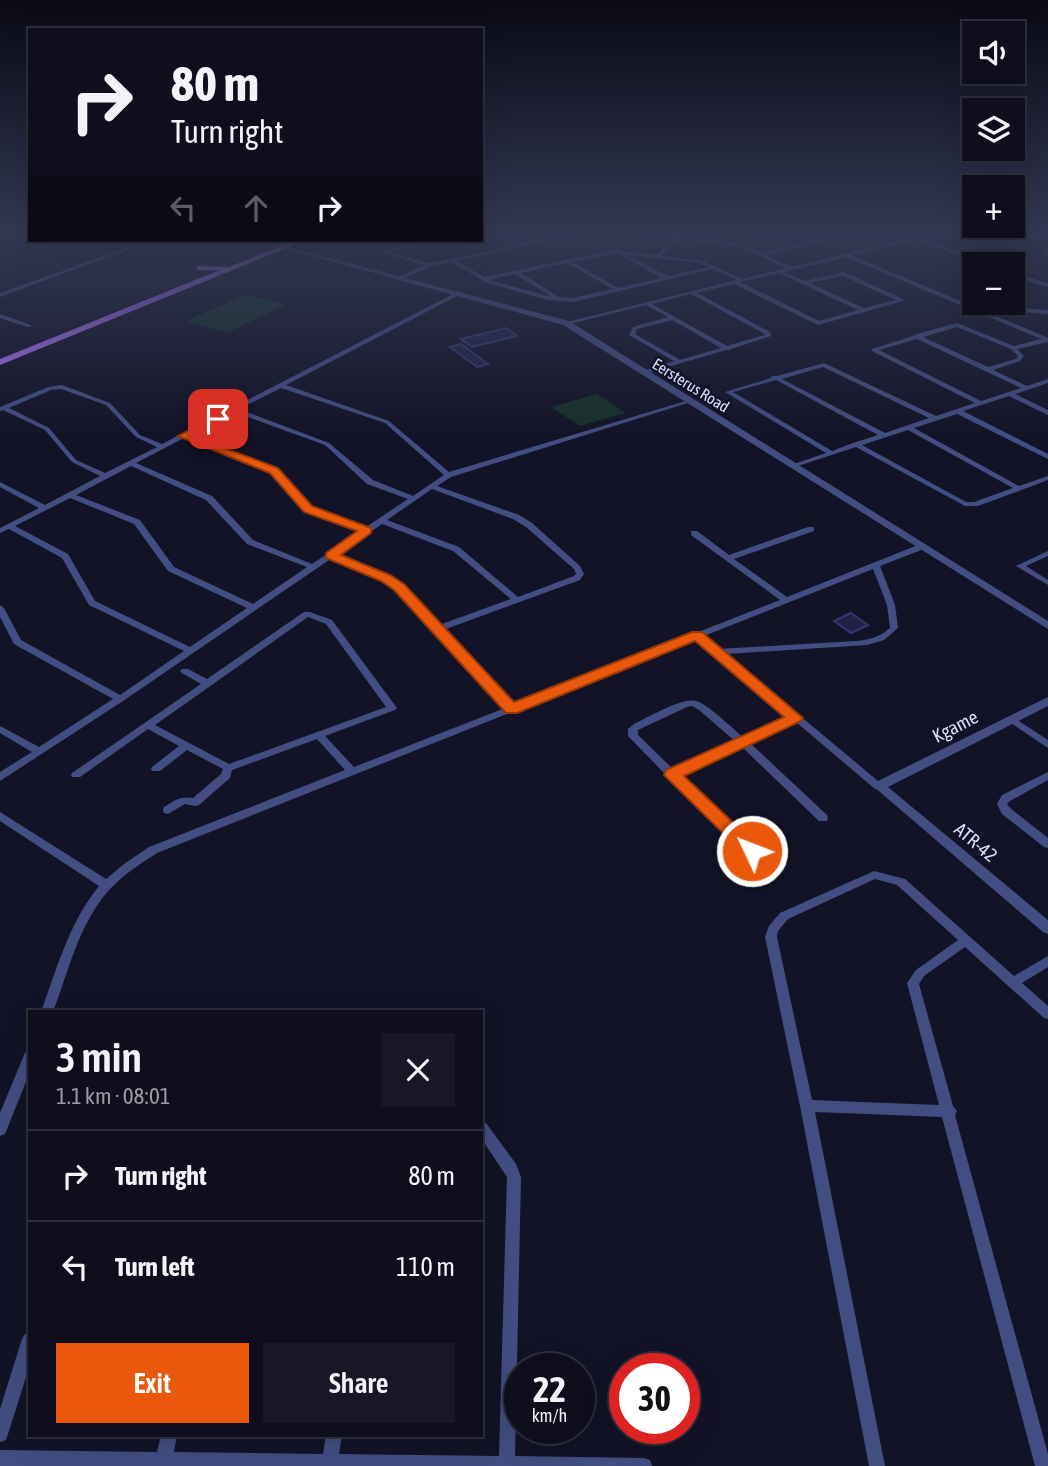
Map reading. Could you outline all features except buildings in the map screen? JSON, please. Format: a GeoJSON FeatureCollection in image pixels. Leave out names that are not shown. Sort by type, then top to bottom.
{"type":"FeatureCollection","features":[{"type":"Feature","properties":{"kind":"main road"},"geometry":{"type":"LineString","coordinates":[[142,305],[150,301]]}},
{"type":"Feature","properties":{"kind":"main road"},"geometry":{"type":"LineString","coordinates":[[0,362],[151,301]]}},
{"type":"Feature","properties":{"kind":"street"},"geometry":{"type":"LineString","coordinates":[[4,528],[443,301]]}},
{"type":"Feature","properties":{"kind":"street","name":"Eersterus Road"},"geometry":{"type":"LineString","coordinates":[[489,301],[566,323],[1048,626]]}},
{"type":"Feature","properties":{"kind":"street"},"geometry":{"type":"LineString","coordinates":[[566,323],[652,301]]}},
{"type":"Feature","properties":{"kind":"street"},"geometry":{"type":"LineString","coordinates":[[644,372],[764,339],[768,333],[709,301]]}},
{"type":"Feature","properties":{"kind":"street"},"geometry":{"type":"LineString","coordinates":[[777,301],[818,323],[896,301]]}},
{"type":"Feature","properties":{"kind":"street"},"geometry":{"type":"LineString","coordinates":[[844,301],[865,311]]}},
{"type":"Feature","properties":{"kind":"street"},"geometry":{"type":"LineString","coordinates":[[646,303],[728,349]]}},
{"type":"Feature","properties":{"kind":"street"},"geometry":{"type":"LineString","coordinates":[[1025,310],[1048,312]]}},
{"type":"Feature","properties":{"kind":"street"},"geometry":{"type":"LineString","coordinates":[[988,315],[1047,340]]}},
{"type":"Feature","properties":{"kind":"street"},"geometry":{"type":"LineString","coordinates":[[0,316],[29,326]]}},
{"type":"Feature","properties":{"kind":"street"},"geometry":{"type":"LineString","coordinates":[[673,318],[635,328],[632,335],[680,362]]}},
{"type":"Feature","properties":{"kind":"street"},"geometry":{"type":"LineString","coordinates":[[979,403],[874,350],[957,325],[1013,348],[1021,356],[1018,360],[989,369]]}},
{"type":"Feature","properties":{"kind":"street"},"geometry":{"type":"LineString","coordinates":[[916,336],[1027,388]]}},
{"type":"Feature","properties":{"kind":"street"},"geometry":{"type":"LineString","coordinates":[[1013,348],[1047,340]]}},
{"type":"Feature","properties":{"kind":"street"},"geometry":{"type":"LineString","coordinates":[[831,453],[728,392],[816,365],[832,366],[934,418]]}},
{"type":"Feature","properties":{"kind":"street"},"geometry":{"type":"LineString","coordinates":[[774,377],[883,435]]}},
{"type":"Feature","properties":{"kind":"street"},"geometry":{"type":"LineString","coordinates":[[793,466],[1048,381]]}},
{"type":"Feature","properties":{"kind":"street"},"geometry":{"type":"LineString","coordinates":[[281,386],[387,422],[448,475]]}},
{"type":"Feature","properties":{"kind":"street"},"geometry":{"type":"LineString","coordinates":[[2,409],[50,388],[62,387],[110,405],[138,436],[162,447]]}},
{"type":"Feature","properties":{"kind":"street"},"geometry":{"type":"LineString","coordinates":[[1009,394],[1048,413]]}},
{"type":"Feature","properties":{"kind":"street"},"geometry":{"type":"LineString","coordinates":[[0,777],[120,699],[448,475],[691,401]]}},
{"type":"Feature","properties":{"kind":"street"},"geometry":{"type":"LineString","coordinates":[[2,409],[47,429],[74,461],[105,476]]}},
{"type":"Feature","properties":{"kind":"street"},"geometry":{"type":"LineString","coordinates":[[235,410],[327,444],[370,482],[414,499]]}},
{"type":"Feature","properties":{"kind":"street"},"geometry":{"type":"LineString","coordinates":[[957,411],[1048,457]]}},
{"type":"Feature","properties":{"kind":"street"},"geometry":{"type":"LineString","coordinates":[[908,427],[1020,489]]}},
{"type":"Feature","properties":{"kind":"street"},"geometry":{"type":"LineString","coordinates":[[184,436],[274,471],[308,509],[367,530]]}},
{"type":"Feature","properties":{"kind":"street"},"geometry":{"type":"LineString","coordinates":[[856,444],[965,504],[975,504],[1048,478]]}},
{"type":"Feature","properties":{"kind":"street"},"geometry":{"type":"LineString","coordinates":[[130,463],[209,498],[250,542],[313,567]]}},
{"type":"Feature","properties":{"kind":"street"},"geometry":{"type":"LineString","coordinates":[[0,484],[45,508]]}},
{"type":"Feature","properties":{"kind":"street"},"geometry":{"type":"LineString","coordinates":[[430,486],[523,521],[579,571],[577,578],[439,628]]}},
{"type":"Feature","properties":{"kind":"street"},"geometry":{"type":"LineString","coordinates":[[70,495],[137,522],[171,569],[254,608]]}},
{"type":"Feature","properties":{"kind":"street"},"geometry":{"type":"LineString","coordinates":[[381,521],[456,549],[516,599]]}},
{"type":"Feature","properties":{"kind":"street"},"geometry":{"type":"LineString","coordinates":[[4,528],[65,556],[92,603],[190,651]]}},
{"type":"Feature","properties":{"kind":"street"},"geometry":{"type":"LineString","coordinates":[[729,558],[811,530]]}},
{"type":"Feature","properties":{"kind":"street"},"geometry":{"type":"LineString","coordinates":[[694,533],[786,600]]}},
{"type":"Feature","properties":{"kind":"street"},"geometry":{"type":"LineString","coordinates":[[48,1010],[85,915],[106,885],[125,868],[161,847],[921,547]]}},
{"type":"Feature","properties":{"kind":"street"},"geometry":{"type":"LineString","coordinates":[[1048,553],[1020,566],[1048,583]]}},
{"type":"Feature","properties":{"kind":"street"},"geometry":{"type":"LineString","coordinates":[[331,555],[393,582],[439,628],[512,709]]}},
{"type":"Feature","properties":{"kind":"street"},"geometry":{"type":"LineString","coordinates":[[716,652],[856,644],[874,642],[887,636],[894,628],[891,605],[875,565]]}},
{"type":"Feature","properties":{"kind":"street"},"geometry":{"type":"LineString","coordinates":[[0,608],[17,642],[120,699]]}},
{"type":"Feature","properties":{"kind":"street"},"geometry":{"type":"LineString","coordinates":[[76,775],[148,724],[304,615],[327,621],[392,708],[228,768],[148,724]]}},
{"type":"Feature","properties":{"kind":"street"},"geometry":{"type":"LineString","coordinates":[[697,635],[879,786]]}},
{"type":"Feature","properties":{"kind":"street"},"geometry":{"type":"LineString","coordinates":[[185,671],[207,683]]}},
{"type":"Feature","properties":{"kind":"street","name":"Kgame"},"geometry":{"type":"LineString","coordinates":[[879,786],[1048,701]]}},
{"type":"Feature","properties":{"kind":"street"},"geometry":{"type":"LineString","coordinates":[[752,851],[633,736],[633,729],[685,704],[693,703],[743,742],[823,818]]}},
{"type":"Feature","properties":{"kind":"street"},"geometry":{"type":"LineString","coordinates":[[672,775],[796,718]]}},
{"type":"Feature","properties":{"kind":"street"},"geometry":{"type":"LineString","coordinates":[[1011,719],[1048,745]]}},
{"type":"Feature","properties":{"kind":"street"},"geometry":{"type":"LineString","coordinates":[[0,729],[38,751]]}},
{"type":"Feature","properties":{"kind":"street"},"geometry":{"type":"LineString","coordinates":[[319,735],[352,772]]}},
{"type":"Feature","properties":{"kind":"street"},"geometry":{"type":"LineString","coordinates":[[156,769],[186,746]]}},
{"type":"Feature","properties":{"kind":"street"},"geometry":{"type":"LineString","coordinates":[[168,810],[184,800],[195,802],[226,776],[228,768]]}},
{"type":"Feature","properties":{"kind":"street"},"geometry":{"type":"LineString","coordinates":[[1048,776],[1006,798],[1002,804],[1006,811],[1048,844]]}},
{"type":"Feature","properties":{"kind":"street","name":"ATR-42"},"geometry":{"type":"LineString","coordinates":[[879,786],[1048,928]]}},
{"type":"Feature","properties":{"kind":"street"},"geometry":{"type":"LineString","coordinates":[[0,816],[106,885]]}},
{"type":"Feature","properties":{"kind":"street"},"geometry":{"type":"LineString","coordinates":[[877,1466],[771,937],[784,916],[874,874],[901,883],[1048,1014]]}},
{"type":"Feature","properties":{"kind":"street"},"geometry":{"type":"LineString","coordinates":[[966,940],[920,973],[913,983],[950,1111],[1044,1466]]}},
{"type":"Feature","properties":{"kind":"street"},"geometry":{"type":"LineString","coordinates":[[1013,984],[1048,961]]}},
{"type":"Feature","properties":{"kind":"street"},"geometry":{"type":"LineString","coordinates":[[0,1130],[28,1060]]}},
{"type":"Feature","properties":{"kind":"street"},"geometry":{"type":"LineString","coordinates":[[807,1106],[950,1111]]}},
{"type":"Feature","properties":{"kind":"street"},"geometry":{"type":"LineString","coordinates":[[483,1130],[514,1177],[507,1464]]}},
{"type":"Feature","properties":{"kind":"street"},"geometry":{"type":"LineString","coordinates":[[0,1434],[28,1345]]}},
{"type":"Feature","properties":{"kind":"street"},"geometry":{"type":"LineString","coordinates":[[164,1459],[169,1437]]}},
{"type":"Feature","properties":{"kind":"street"},"geometry":{"type":"LineString","coordinates":[[330,1461],[334,1437]]}},
{"type":"Feature","properties":{"kind":"street"},"geometry":{"type":"LineString","coordinates":[[0,1458],[84,1462],[164,1459],[429,1465],[645,1466]]}},
{"type":"Feature","properties":{"kind":"green space"},"geometry":{"type":"Polygon","coordinates":[[[230,301],[273,301],[285,305],[227,333],[186,321],[230,301]]]}},
{"type":"Feature","properties":{"kind":"green space"},"geometry":{"type":"Polygon","coordinates":[[[597,394],[626,413],[580,426],[551,407],[597,394]]]}},
{"type":"Feature","properties":{"kind":"route"},"geometry":{"type":"LineString","coordinates":[[218,419],[184,436],[274,471],[308,509],[367,530],[331,555],[386,578],[399,587],[512,709],[697,635],[796,718],[672,775],[752,851]]}}]}
